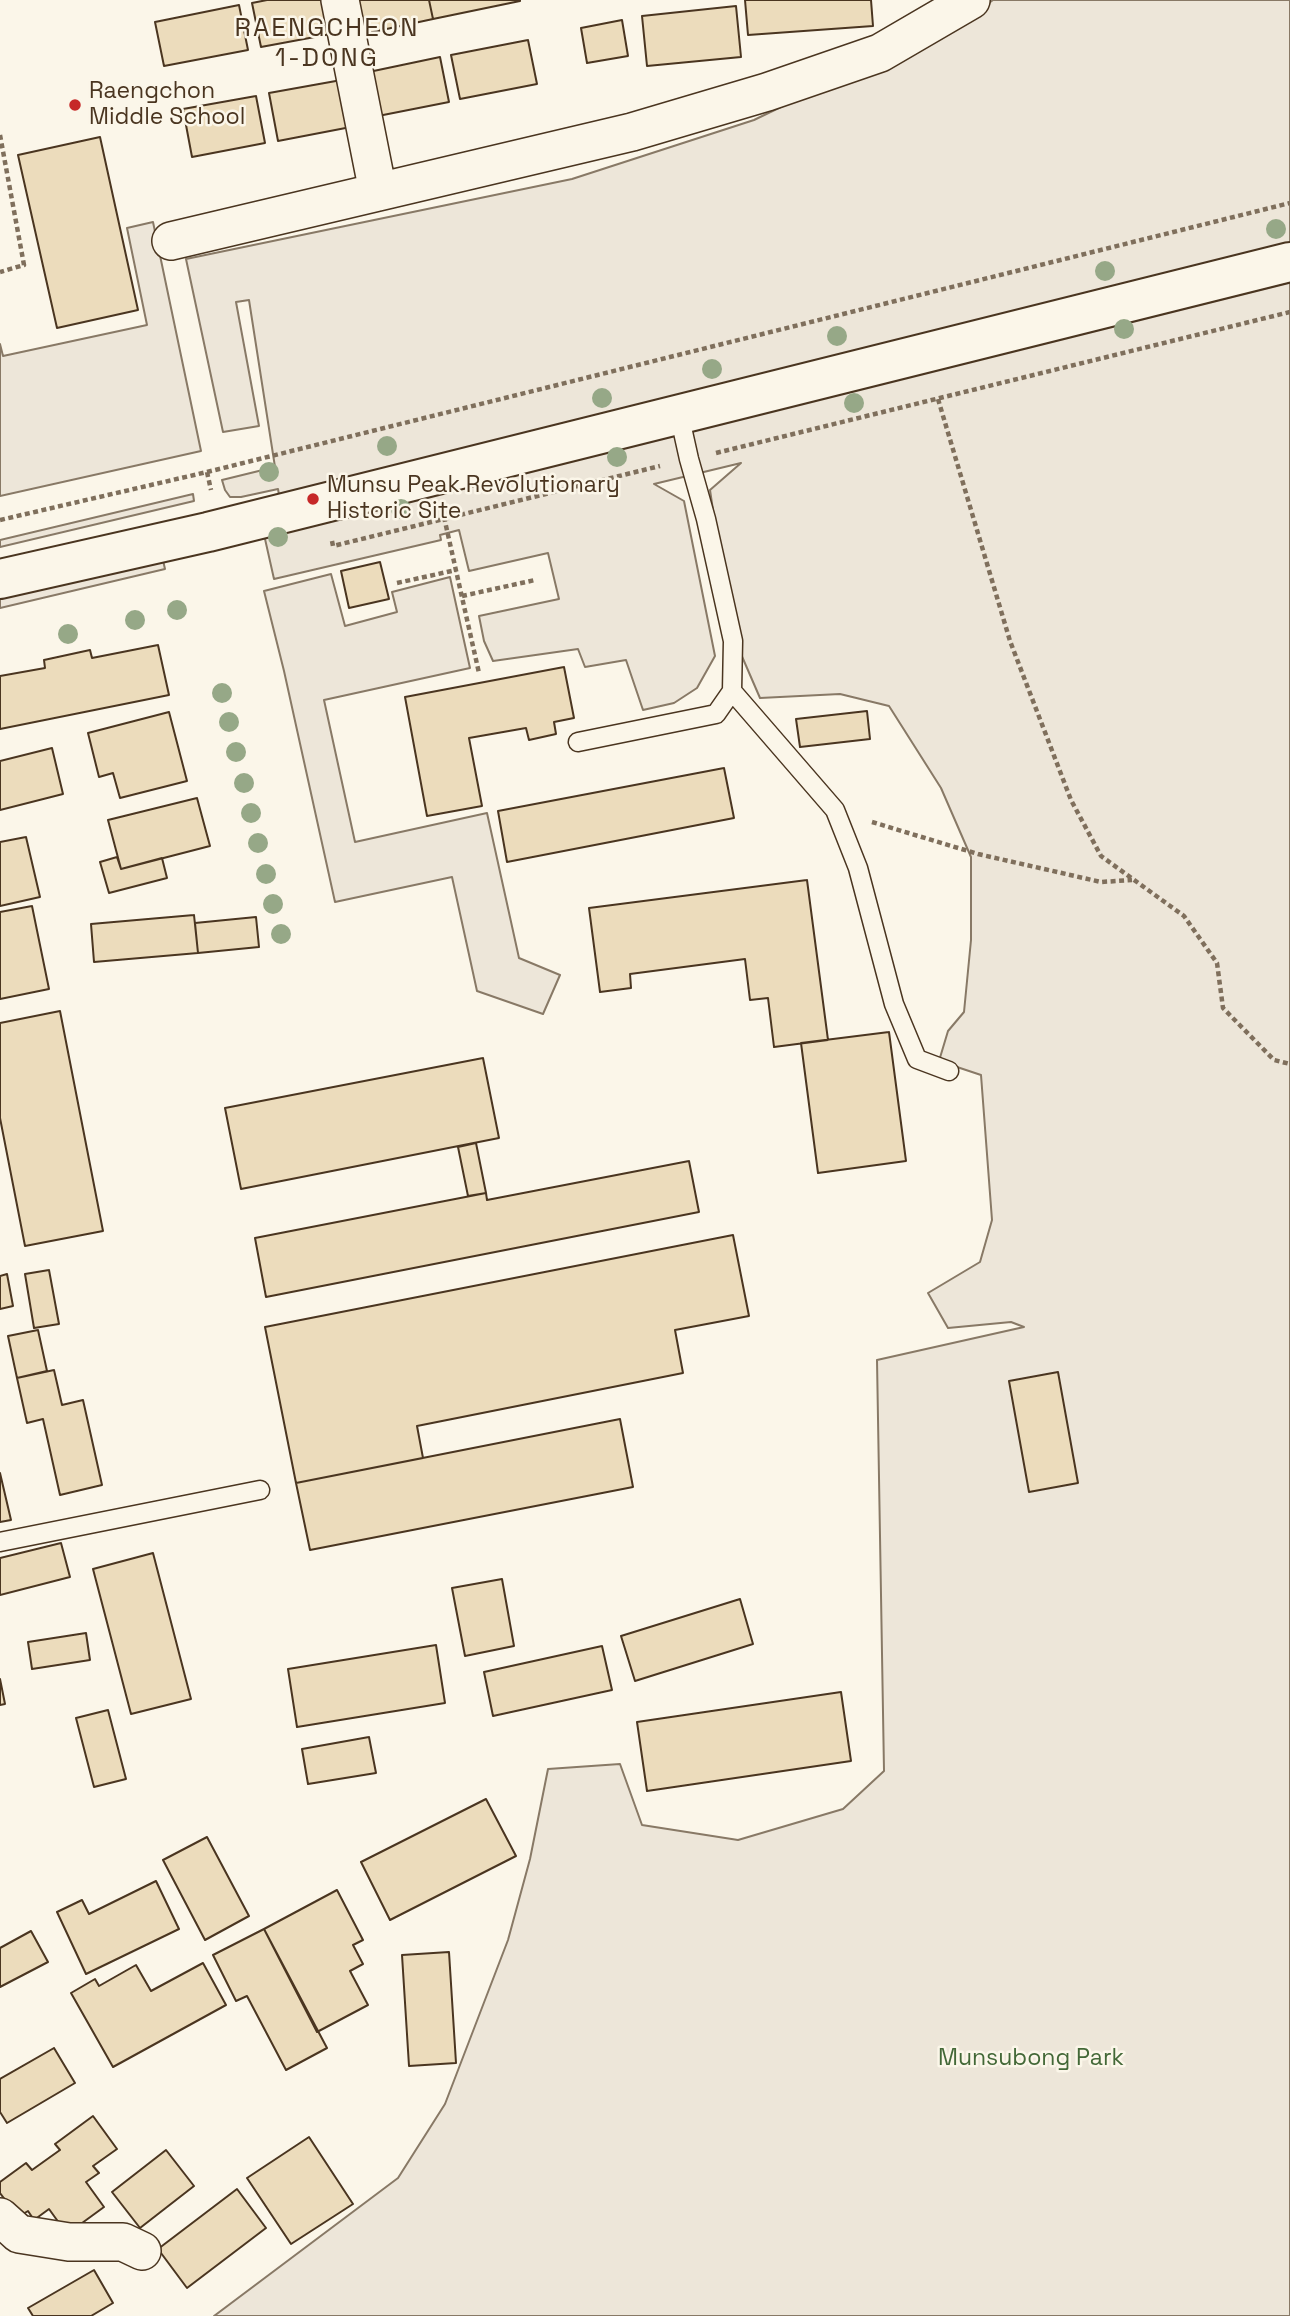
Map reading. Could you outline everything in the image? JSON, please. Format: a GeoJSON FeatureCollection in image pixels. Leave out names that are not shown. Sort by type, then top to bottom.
{"type":"FeatureCollection","features":[{"type":"Feature","properties":{"kind":"street"},"geometry":{"type":"LineString","coordinates":[[340,0],[378,192]]}},
{"type":"Feature","properties":{"kind":"street"},"geometry":{"type":"LineString","coordinates":[[171,241],[632,132],[768,92],[880,53],[971,0]]}},
{"type":"Feature","properties":{"kind":"street"},"geometry":{"type":"LineString","coordinates":[[0,579],[208,532],[1290,262]]}},
{"type":"Feature","properties":{"kind":"street"},"geometry":{"type":"LineString","coordinates":[[0,2217],[19,2234],[69,2242],[123,2242],[142,2251]]}},
{"type":"Feature","properties":{"kind":"lane"},"geometry":{"type":"LineString","coordinates":[[578,742],[716,714],[732,691],[733,641],[679,414]]}},
{"type":"Feature","properties":{"kind":"lane"},"geometry":{"type":"LineString","coordinates":[[732,691],[835,810],[858,868],[894,1004],[917,1059],[949,1071]]}},
{"type":"Feature","properties":{"kind":"lane"},"geometry":{"type":"LineString","coordinates":[[0,1542],[260,1490]]}},
{"type":"Feature","properties":{"kind":"path"},"geometry":{"type":"LineString","coordinates":[[0,135],[24,265],[0,272]]}},
{"type":"Feature","properties":{"kind":"path"},"geometry":{"type":"LineString","coordinates":[[0,520],[207,472],[1290,203]]}},
{"type":"Feature","properties":{"kind":"path"},"geometry":{"type":"LineString","coordinates":[[323,503],[333,546],[1290,312]]}},
{"type":"Feature","properties":{"kind":"path"},"geometry":{"type":"LineString","coordinates":[[938,399],[1010,641],[1071,800],[1101,856],[1184,916],[1217,963],[1223,1008],[1273,1060],[1290,1064]]}},
{"type":"Feature","properties":{"kind":"path"},"geometry":{"type":"LineString","coordinates":[[207,472],[214,500],[208,532]]}},
{"type":"Feature","properties":{"kind":"path"},"geometry":{"type":"LineString","coordinates":[[434,475],[479,673]]}},
{"type":"Feature","properties":{"kind":"path"},"geometry":{"type":"LineString","coordinates":[[397,583],[456,570]]}},
{"type":"Feature","properties":{"kind":"path"},"geometry":{"type":"LineString","coordinates":[[462,596],[535,580]]}},
{"type":"Feature","properties":{"kind":"path"},"geometry":{"type":"LineString","coordinates":[[835,810],[978,853],[1101,883],[1133,880]]}},
{"type":"Feature","properties":{"kind":"green space","name":"Munsubong Park"},"geometry":{"type":"Polygon","coordinates":[[[993,0],[1290,0],[1290,2316],[214,2316],[398,2178],[445,2104],[508,1940],[530,1859],[548,1769],[620,1764],[642,1825],[738,1840],[843,1809],[884,1771],[877,1360],[1024,1327],[1011,1322],[948,1328],[928,1293],[980,1262],[992,1220],[981,1075],[939,1061],[948,1031],[964,1012],[971,940],[971,857],[941,788],[889,706],[840,694],[760,698],[731,631],[710,490],[741,463],[654,484],[684,501],[715,656],[697,688],[674,703],[643,710],[626,660],[585,667],[578,649],[493,661],[484,641],[479,616],[559,599],[548,553],[469,571],[459,530],[440,535],[441,540],[274,579],[263,530],[284,525],[278,489],[230,497],[222,480],[275,467],[249,300],[236,302],[259,426],[223,432],[186,259],[572,179],[754,120],[977,12],[993,0]]]}},
{"type":"Feature","properties":{"kind":"green space"},"geometry":{"type":"Polygon","coordinates":[[[153,222],[201,451],[0,496],[0,344],[3,356],[147,325],[127,228],[153,222]]]}},
{"type":"Feature","properties":{"kind":"green space"},"geometry":{"type":"Polygon","coordinates":[[[193,494],[194,501],[0,547],[0,540],[193,494]]]}},
{"type":"Feature","properties":{"kind":"green space"},"geometry":{"type":"Polygon","coordinates":[[[162,556],[165,569],[0,608],[0,595],[162,556]]]}},
{"type":"Feature","properties":{"kind":"green space"},"geometry":{"type":"Polygon","coordinates":[[[331,574],[345,626],[397,612],[392,592],[450,577],[470,668],[324,700],[355,842],[487,813],[519,958],[560,975],[543,1014],[477,991],[452,877],[335,902],[264,591],[331,574]]]}},
{"type":"Feature","properties":{"kind":"building"},"geometry":{"type":"Polygon","coordinates":[[[267,0],[324,0],[331,34],[261,47],[252,3],[267,0]]]}},
{"type":"Feature","properties":{"kind":"building"},"geometry":{"type":"Polygon","coordinates":[[[347,0],[429,0],[433,19],[354,36],[347,0]]]}},
{"type":"Feature","properties":{"kind":"building"},"geometry":{"type":"Polygon","coordinates":[[[429,0],[520,0],[520,1],[433,19],[429,0]]]}},
{"type":"Feature","properties":{"kind":"building"},"geometry":{"type":"Polygon","coordinates":[[[745,0],[871,0],[873,26],[748,35],[745,0]]]}},
{"type":"Feature","properties":{"kind":"building"},"geometry":{"type":"Polygon","coordinates":[[[239,5],[248,50],[164,66],[155,22],[239,5]]]}},
{"type":"Feature","properties":{"kind":"building"},"geometry":{"type":"Polygon","coordinates":[[[736,6],[741,57],[647,66],[642,16],[736,6]]]}},
{"type":"Feature","properties":{"kind":"building"},"geometry":{"type":"Polygon","coordinates":[[[622,20],[628,56],[587,63],[581,28],[622,20]]]}},
{"type":"Feature","properties":{"kind":"building"},"geometry":{"type":"Polygon","coordinates":[[[528,40],[537,84],[460,99],[451,55],[528,40]]]}},
{"type":"Feature","properties":{"kind":"building"},"geometry":{"type":"Polygon","coordinates":[[[440,57],[449,102],[373,117],[364,73],[440,57]]]}},
{"type":"Feature","properties":{"kind":"building"},"geometry":{"type":"Polygon","coordinates":[[[347,79],[356,126],[278,141],[269,93],[347,79]]]}},
{"type":"Feature","properties":{"kind":"building"},"geometry":{"type":"Polygon","coordinates":[[[256,96],[265,143],[192,157],[183,109],[256,96]]]}},
{"type":"Feature","properties":{"kind":"building"},"geometry":{"type":"Polygon","coordinates":[[[100,137],[138,310],[57,328],[18,155],[100,137]]]}},
{"type":"Feature","properties":{"kind":"building"},"geometry":{"type":"Polygon","coordinates":[[[380,562],[389,599],[349,608],[341,571],[380,562]]]}},
{"type":"Feature","properties":{"kind":"building"},"geometry":{"type":"Polygon","coordinates":[[[158,645],[169,695],[0,729],[0,676],[45,668],[44,660],[90,650],[92,658],[158,645]]]}},
{"type":"Feature","properties":{"kind":"building"},"geometry":{"type":"Polygon","coordinates":[[[564,667],[574,718],[554,722],[556,734],[529,740],[526,728],[469,738],[482,806],[427,816],[405,697],[564,667]]]}},
{"type":"Feature","properties":{"kind":"building"},"geometry":{"type":"Polygon","coordinates":[[[867,711],[870,739],[800,747],[796,719],[867,711]]]}},
{"type":"Feature","properties":{"kind":"building"},"geometry":{"type":"Polygon","coordinates":[[[169,712],[187,781],[120,798],[113,773],[99,777],[88,733],[169,712]]]}},
{"type":"Feature","properties":{"kind":"building"},"geometry":{"type":"Polygon","coordinates":[[[52,748],[63,794],[0,810],[0,761],[52,748]]]}},
{"type":"Feature","properties":{"kind":"building"},"geometry":{"type":"Polygon","coordinates":[[[724,768],[734,818],[507,862],[498,811],[724,768]]]}},
{"type":"Feature","properties":{"kind":"building"},"geometry":{"type":"Polygon","coordinates":[[[197,798],[210,846],[121,869],[108,820],[197,798]]]}},
{"type":"Feature","properties":{"kind":"building"},"geometry":{"type":"Polygon","coordinates":[[[26,837],[40,897],[0,906],[0,842],[26,837]]]}},
{"type":"Feature","properties":{"kind":"building"},"geometry":{"type":"Polygon","coordinates":[[[117,857],[121,869],[162,858],[167,878],[109,893],[100,862],[117,857]]]}},
{"type":"Feature","properties":{"kind":"building"},"geometry":{"type":"Polygon","coordinates":[[[807,880],[828,1040],[774,1047],[768,998],[750,1000],[745,959],[630,974],[631,988],[600,992],[589,908],[807,880]]]}},
{"type":"Feature","properties":{"kind":"building"},"geometry":{"type":"Polygon","coordinates":[[[32,906],[49,989],[0,999],[0,912],[32,906]]]}},
{"type":"Feature","properties":{"kind":"building"},"geometry":{"type":"Polygon","coordinates":[[[194,915],[198,953],[94,962],[91,924],[194,915]]]}},
{"type":"Feature","properties":{"kind":"building"},"geometry":{"type":"Polygon","coordinates":[[[256,917],[259,947],[198,953],[195,923],[256,917]]]}},
{"type":"Feature","properties":{"kind":"building"},"geometry":{"type":"Polygon","coordinates":[[[60,1011],[103,1231],[25,1246],[0,1118],[0,1023],[60,1011]]]}},
{"type":"Feature","properties":{"kind":"building"},"geometry":{"type":"Polygon","coordinates":[[[889,1032],[906,1161],[818,1173],[801,1043],[889,1032]]]}},
{"type":"Feature","properties":{"kind":"building"},"geometry":{"type":"Polygon","coordinates":[[[483,1058],[499,1138],[241,1189],[225,1108],[483,1058]]]}},
{"type":"Feature","properties":{"kind":"building"},"geometry":{"type":"Polygon","coordinates":[[[476,1143],[486,1193],[468,1196],[458,1147],[476,1143]]]}},
{"type":"Feature","properties":{"kind":"building"},"geometry":{"type":"Polygon","coordinates":[[[689,1161],[699,1212],[266,1297],[255,1238],[486,1193],[487,1200],[689,1161]]]}},
{"type":"Feature","properties":{"kind":"building"},"geometry":{"type":"Polygon","coordinates":[[[733,1235],[749,1316],[675,1330],[683,1373],[417,1426],[423,1458],[296,1483],[265,1327],[733,1235]]]}},
{"type":"Feature","properties":{"kind":"building"},"geometry":{"type":"Polygon","coordinates":[[[49,1270],[59,1324],[34,1328],[25,1274],[49,1270]]]}},
{"type":"Feature","properties":{"kind":"building"},"geometry":{"type":"Polygon","coordinates":[[[7,1274],[13,1306],[0,1309],[0,1276],[7,1274]]]}},
{"type":"Feature","properties":{"kind":"building"},"geometry":{"type":"Polygon","coordinates":[[[38,1330],[47,1371],[17,1378],[8,1336],[38,1330]]]}},
{"type":"Feature","properties":{"kind":"building"},"geometry":{"type":"Polygon","coordinates":[[[54,1370],[62,1405],[83,1400],[102,1485],[60,1495],[43,1419],[27,1423],[17,1378],[54,1370]]]}},
{"type":"Feature","properties":{"kind":"building"},"geometry":{"type":"Polygon","coordinates":[[[1058,1372],[1078,1483],[1029,1492],[1009,1381],[1058,1372]]]}},
{"type":"Feature","properties":{"kind":"building"},"geometry":{"type":"Polygon","coordinates":[[[620,1419],[633,1487],[310,1550],[296,1483],[620,1419]]]}},
{"type":"Feature","properties":{"kind":"building"},"geometry":{"type":"Polygon","coordinates":[[[0,1473],[11,1520],[0,1522],[0,1473]]]}},
{"type":"Feature","properties":{"kind":"building"},"geometry":{"type":"Polygon","coordinates":[[[61,1543],[70,1577],[0,1595],[0,1558],[61,1543]]]}},
{"type":"Feature","properties":{"kind":"building"},"geometry":{"type":"Polygon","coordinates":[[[153,1553],[191,1699],[131,1714],[93,1569],[153,1553]]]}},
{"type":"Feature","properties":{"kind":"building"},"geometry":{"type":"Polygon","coordinates":[[[502,1579],[514,1646],[465,1656],[452,1588],[502,1579]]]}},
{"type":"Feature","properties":{"kind":"building"},"geometry":{"type":"Polygon","coordinates":[[[740,1599],[753,1644],[635,1681],[621,1636],[740,1599]]]}},
{"type":"Feature","properties":{"kind":"building"},"geometry":{"type":"Polygon","coordinates":[[[86,1633],[90,1660],[32,1669],[28,1642],[86,1633]]]}},
{"type":"Feature","properties":{"kind":"building"},"geometry":{"type":"Polygon","coordinates":[[[436,1645],[445,1703],[297,1727],[288,1669],[436,1645]]]}},
{"type":"Feature","properties":{"kind":"building"},"geometry":{"type":"Polygon","coordinates":[[[602,1646],[612,1690],[493,1716],[484,1672],[602,1646]]]}},
{"type":"Feature","properties":{"kind":"building"},"geometry":{"type":"Polygon","coordinates":[[[0,1679],[5,1704],[0,1705],[0,1679]]]}},
{"type":"Feature","properties":{"kind":"building"},"geometry":{"type":"Polygon","coordinates":[[[841,1692],[851,1761],[647,1791],[637,1722],[841,1692]]]}},
{"type":"Feature","properties":{"kind":"building"},"geometry":{"type":"Polygon","coordinates":[[[108,1710],[126,1779],[94,1787],[76,1718],[108,1710]]]}},
{"type":"Feature","properties":{"kind":"building"},"geometry":{"type":"Polygon","coordinates":[[[369,1737],[376,1773],[308,1784],[302,1749],[369,1737]]]}},
{"type":"Feature","properties":{"kind":"building"},"geometry":{"type":"Polygon","coordinates":[[[486,1799],[516,1856],[390,1920],[361,1862],[486,1799]]]}},
{"type":"Feature","properties":{"kind":"building"},"geometry":{"type":"Polygon","coordinates":[[[207,1837],[249,1916],[205,1940],[163,1860],[207,1837]]]}},
{"type":"Feature","properties":{"kind":"building"},"geometry":{"type":"Polygon","coordinates":[[[156,1881],[179,1929],[86,1974],[57,1912],[82,1900],[89,1914],[156,1881]]]}},
{"type":"Feature","properties":{"kind":"building"},"geometry":{"type":"Polygon","coordinates":[[[337,1890],[363,1940],[353,1945],[363,1964],[350,1971],[368,2005],[317,2032],[264,1929],[337,1890]]]}},
{"type":"Feature","properties":{"kind":"building"},"geometry":{"type":"Polygon","coordinates":[[[264,1929],[327,2048],[286,2070],[247,1996],[236,2001],[213,1955],[264,1929]]]}},
{"type":"Feature","properties":{"kind":"building"},"geometry":{"type":"Polygon","coordinates":[[[31,1931],[48,1962],[0,1987],[0,1948],[31,1931]]]}},
{"type":"Feature","properties":{"kind":"building"},"geometry":{"type":"Polygon","coordinates":[[[449,1952],[456,2063],[409,2066],[402,1955],[449,1952]]]}},
{"type":"Feature","properties":{"kind":"building"},"geometry":{"type":"Polygon","coordinates":[[[203,1963],[226,2005],[113,2067],[71,1993],[95,1979],[99,1986],[136,1965],[151,1991],[203,1963]]]}},
{"type":"Feature","properties":{"kind":"building"},"geometry":{"type":"Polygon","coordinates":[[[54,2048],[75,2083],[7,2123],[0,2112],[0,2079],[54,2048]]]}},
{"type":"Feature","properties":{"kind":"building"},"geometry":{"type":"Polygon","coordinates":[[[93,2116],[117,2149],[93,2166],[99,2173],[86,2182],[104,2207],[67,2234],[49,2209],[34,2220],[28,2211],[18,2217],[0,2193],[0,2182],[26,2163],[32,2170],[60,2150],[55,2144],[93,2116]]]}},
{"type":"Feature","properties":{"kind":"building"},"geometry":{"type":"Polygon","coordinates":[[[309,2137],[353,2204],[291,2244],[247,2178],[309,2137]]]}},
{"type":"Feature","properties":{"kind":"building"},"geometry":{"type":"Polygon","coordinates":[[[166,2150],[194,2186],[140,2228],[112,2192],[166,2150]]]}},
{"type":"Feature","properties":{"kind":"building"},"geometry":{"type":"Polygon","coordinates":[[[237,2189],[266,2228],[187,2288],[158,2249],[237,2189]]]}},
{"type":"Feature","properties":{"kind":"building"},"geometry":{"type":"Polygon","coordinates":[[[94,2270],[113,2303],[91,2316],[33,2316],[28,2308],[94,2270]]]}},
{"type":"Feature","properties":{"kind":"place","name":"Raengchon Middle School"},"geometry":{"type":"Point","coordinates":[75,105]}},
{"type":"Feature","properties":{"kind":"place","name":"Munsu Peak Revolutionary Historic Site"},"geometry":{"type":"Point","coordinates":[313,499]}},
{"type":"Feature","properties":{"kind":"district","name":"RAENGCHEON 1-DONG"},"geometry":{"type":"Point","coordinates":[327,44]}}]}
